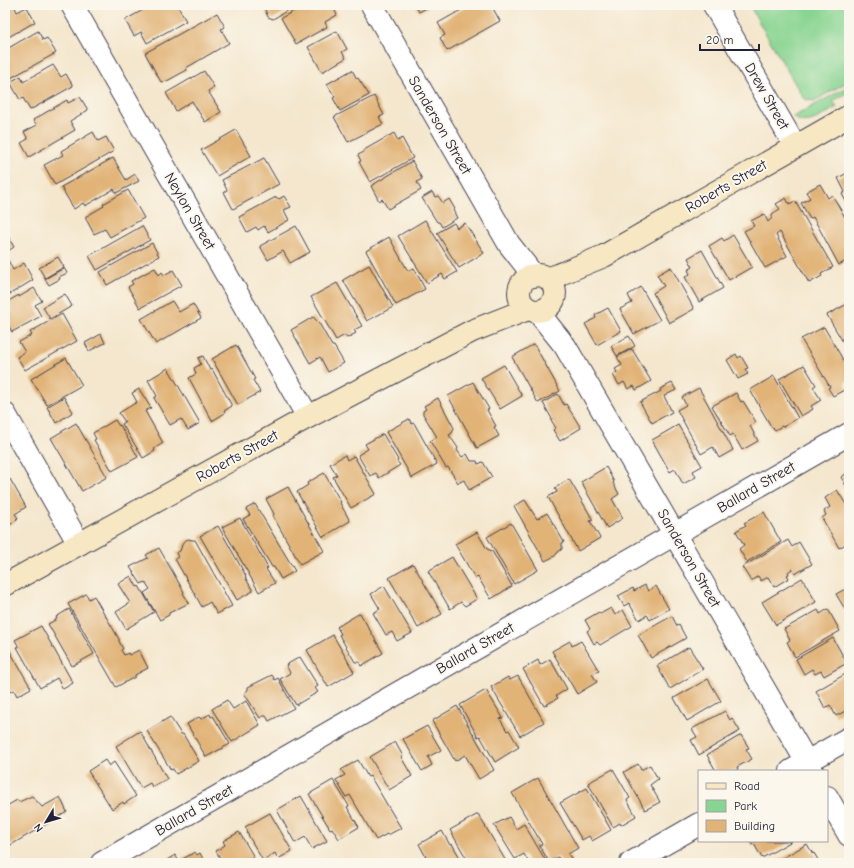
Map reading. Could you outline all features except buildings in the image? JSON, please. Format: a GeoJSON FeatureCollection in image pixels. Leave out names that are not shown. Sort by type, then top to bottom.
{"type":"FeatureCollection","features":[{"type":"Feature","properties":{"kind":"street","name":"Neylon Street"},"geometry":{"type":"LineString","coordinates":[[72,5],[308,417]]}},
{"type":"Feature","properties":{"kind":"street","name":"Sanderson Street"},"geometry":{"type":"LineString","coordinates":[[372,5],[509,244],[565,346],[674,534],[803,768]]}},
{"type":"Feature","properties":{"kind":"street","name":"Drew Street"},"geometry":{"type":"LineString","coordinates":[[714,5],[795,146]]}},
{"type":"Feature","properties":{"kind":"street","name":"Roberts Street"},"geometry":{"type":"LineString","coordinates":[[5,585],[308,417],[472,331],[849,116]]}},
{"type":"Feature","properties":{"kind":"street"},"geometry":{"type":"LineString","coordinates":[[5,414],[79,544]]}},
{"type":"Feature","properties":{"kind":"street","name":"Ballard Street"},"geometry":{"type":"LineString","coordinates":[[102,863],[849,434]]}},
{"type":"Feature","properties":{"kind":"street"},"geometry":{"type":"LineString","coordinates":[[803,768],[849,738]]}},
{"type":"Feature","properties":{"kind":"street"},"geometry":{"type":"LineString","coordinates":[[828,799],[849,835]]}},
{"type":"Feature","properties":{"kind":"street"},"geometry":{"type":"LineString","coordinates":[[631,863],[698,825]]}},
{"type":"Feature","properties":{"kind":"green space"},"geometry":{"type":"Polygon","coordinates":[[[749,5],[849,5],[849,81],[814,101],[804,99],[749,5]]]}},
{"type":"Feature","properties":{"kind":"green space"},"geometry":{"type":"Polygon","coordinates":[[[849,86],[849,92],[833,101],[837,107],[821,116],[810,121],[798,120],[793,117],[849,86]]]}}]}
